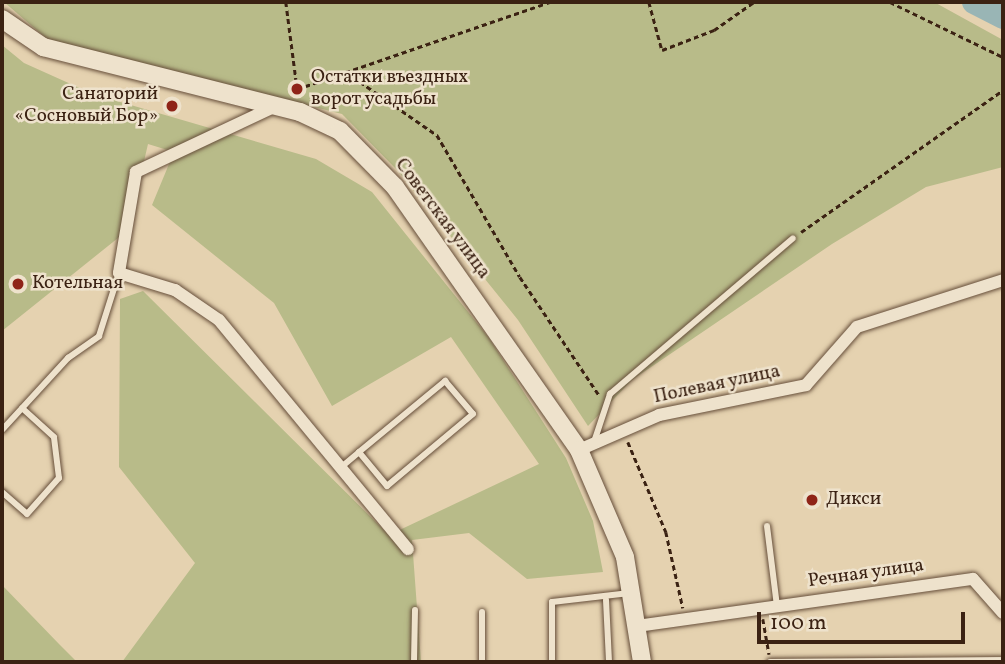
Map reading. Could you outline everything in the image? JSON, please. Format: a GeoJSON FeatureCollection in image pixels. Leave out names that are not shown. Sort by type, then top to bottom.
{"type":"FeatureCollection","features":[{"type":"Feature","properties":{"kind":"main road","name":"Советская улица"},"geometry":{"type":"LineString","coordinates":[[2,19],[43,47],[300,112],[340,131],[395,187],[586,447],[608,505],[632,592],[642,662]]}},
{"type":"Feature","properties":{"kind":"street"},"geometry":{"type":"LineString","coordinates":[[276,106],[136,172],[119,273],[175,290],[219,320],[338,470],[408,549]]}},
{"type":"Feature","properties":{"kind":"street","name":"Полевая улица"},"geometry":{"type":"LineString","coordinates":[[586,447],[659,415],[806,385],[857,327],[1003,281]]}},
{"type":"Feature","properties":{"kind":"street","name":"Речная улица"},"geometry":{"type":"LineString","coordinates":[[637,626],[973,579],[1003,613]]}},
{"type":"Feature","properties":{"kind":"lane"},"geometry":{"type":"LineString","coordinates":[[586,447],[610,394],[793,238]]}},
{"type":"Feature","properties":{"kind":"lane"},"geometry":{"type":"LineString","coordinates":[[2,430],[68,358],[99,336],[119,273]]}},
{"type":"Feature","properties":{"kind":"lane"},"geometry":{"type":"LineString","coordinates":[[338,470],[359,452],[445,381],[473,414],[387,486],[359,452]]}},
{"type":"Feature","properties":{"kind":"lane"},"geometry":{"type":"LineString","coordinates":[[2,492],[27,514],[59,478],[54,437],[22,408]]}},
{"type":"Feature","properties":{"kind":"lane"},"geometry":{"type":"LineString","coordinates":[[767,526],[777,606]]}},
{"type":"Feature","properties":{"kind":"lane"},"geometry":{"type":"LineString","coordinates":[[552,662],[552,602],[606,600],[632,592]]}},
{"type":"Feature","properties":{"kind":"lane"},"geometry":{"type":"LineString","coordinates":[[606,600],[609,662]]}},
{"type":"Feature","properties":{"kind":"lane"},"geometry":{"type":"LineString","coordinates":[[414,662],[415,610]]}},
{"type":"Feature","properties":{"kind":"lane"},"geometry":{"type":"LineString","coordinates":[[482,612],[482,662]]}},
{"type":"Feature","properties":{"kind":"lane"},"geometry":{"type":"LineString","coordinates":[[770,660],[1003,660]]}},
{"type":"Feature","properties":{"kind":"path"},"geometry":{"type":"LineString","coordinates":[[286,2],[300,112]]}},
{"type":"Feature","properties":{"kind":"path"},"geometry":{"type":"LineString","coordinates":[[297,89],[550,2]]}},
{"type":"Feature","properties":{"kind":"path"},"geometry":{"type":"LineString","coordinates":[[649,2],[662,50],[714,30],[754,2]]}},
{"type":"Feature","properties":{"kind":"path"},"geometry":{"type":"LineString","coordinates":[[890,2],[1003,57]]}},
{"type":"Feature","properties":{"kind":"path"},"geometry":{"type":"LineString","coordinates":[[346,72],[437,135],[520,277],[600,397]]}},
{"type":"Feature","properties":{"kind":"path"},"geometry":{"type":"LineString","coordinates":[[793,238],[1003,90]]}},
{"type":"Feature","properties":{"kind":"path"},"geometry":{"type":"LineString","coordinates":[[622,430],[666,532],[686,618]]}},
{"type":"Feature","properties":{"kind":"path"},"geometry":{"type":"LineString","coordinates":[[761,608],[770,660]]}},
{"type":"Feature","properties":{"kind":"green space"},"geometry":{"type":"Polygon","coordinates":[[[4,2],[934,2],[1003,40],[1003,167],[926,187],[832,244],[632,380],[588,426],[518,320],[397,170],[342,114],[47,39],[4,2]]]}},
{"type":"Feature","properties":{"kind":"green space"},"geometry":{"type":"Polygon","coordinates":[[[2,45],[24,63],[93,94],[316,159],[372,192],[489,338],[566,458],[593,521],[603,572],[527,579],[469,533],[412,540],[421,662],[122,662],[195,563],[119,467],[120,299],[143,291],[389,535],[539,464],[451,337],[332,406],[274,303],[152,205],[174,152],[148,144],[128,230],[2,331],[2,45]]]}},
{"type":"Feature","properties":{"kind":"green space"},"geometry":{"type":"Polygon","coordinates":[[[2,585],[59,644],[77,662],[2,662],[2,585]]]}},
{"type":"Feature","properties":{"kind":"waterway"},"geometry":{"type":"LineString","coordinates":[[974,2],[1003,17]]}},
{"type":"Feature","properties":{"kind":"place","name":"Остатки въездных ворот усадьбы"},"geometry":{"type":"Point","coordinates":[297,89]}},
{"type":"Feature","properties":{"kind":"place","name":"Санаторий «Сосновый Бор»"},"geometry":{"type":"Point","coordinates":[172,106]}},
{"type":"Feature","properties":{"kind":"place","name":"Котельная"},"geometry":{"type":"Point","coordinates":[18,284]}},
{"type":"Feature","properties":{"kind":"place","name":"Дикси"},"geometry":{"type":"Point","coordinates":[812,500]}}]}
